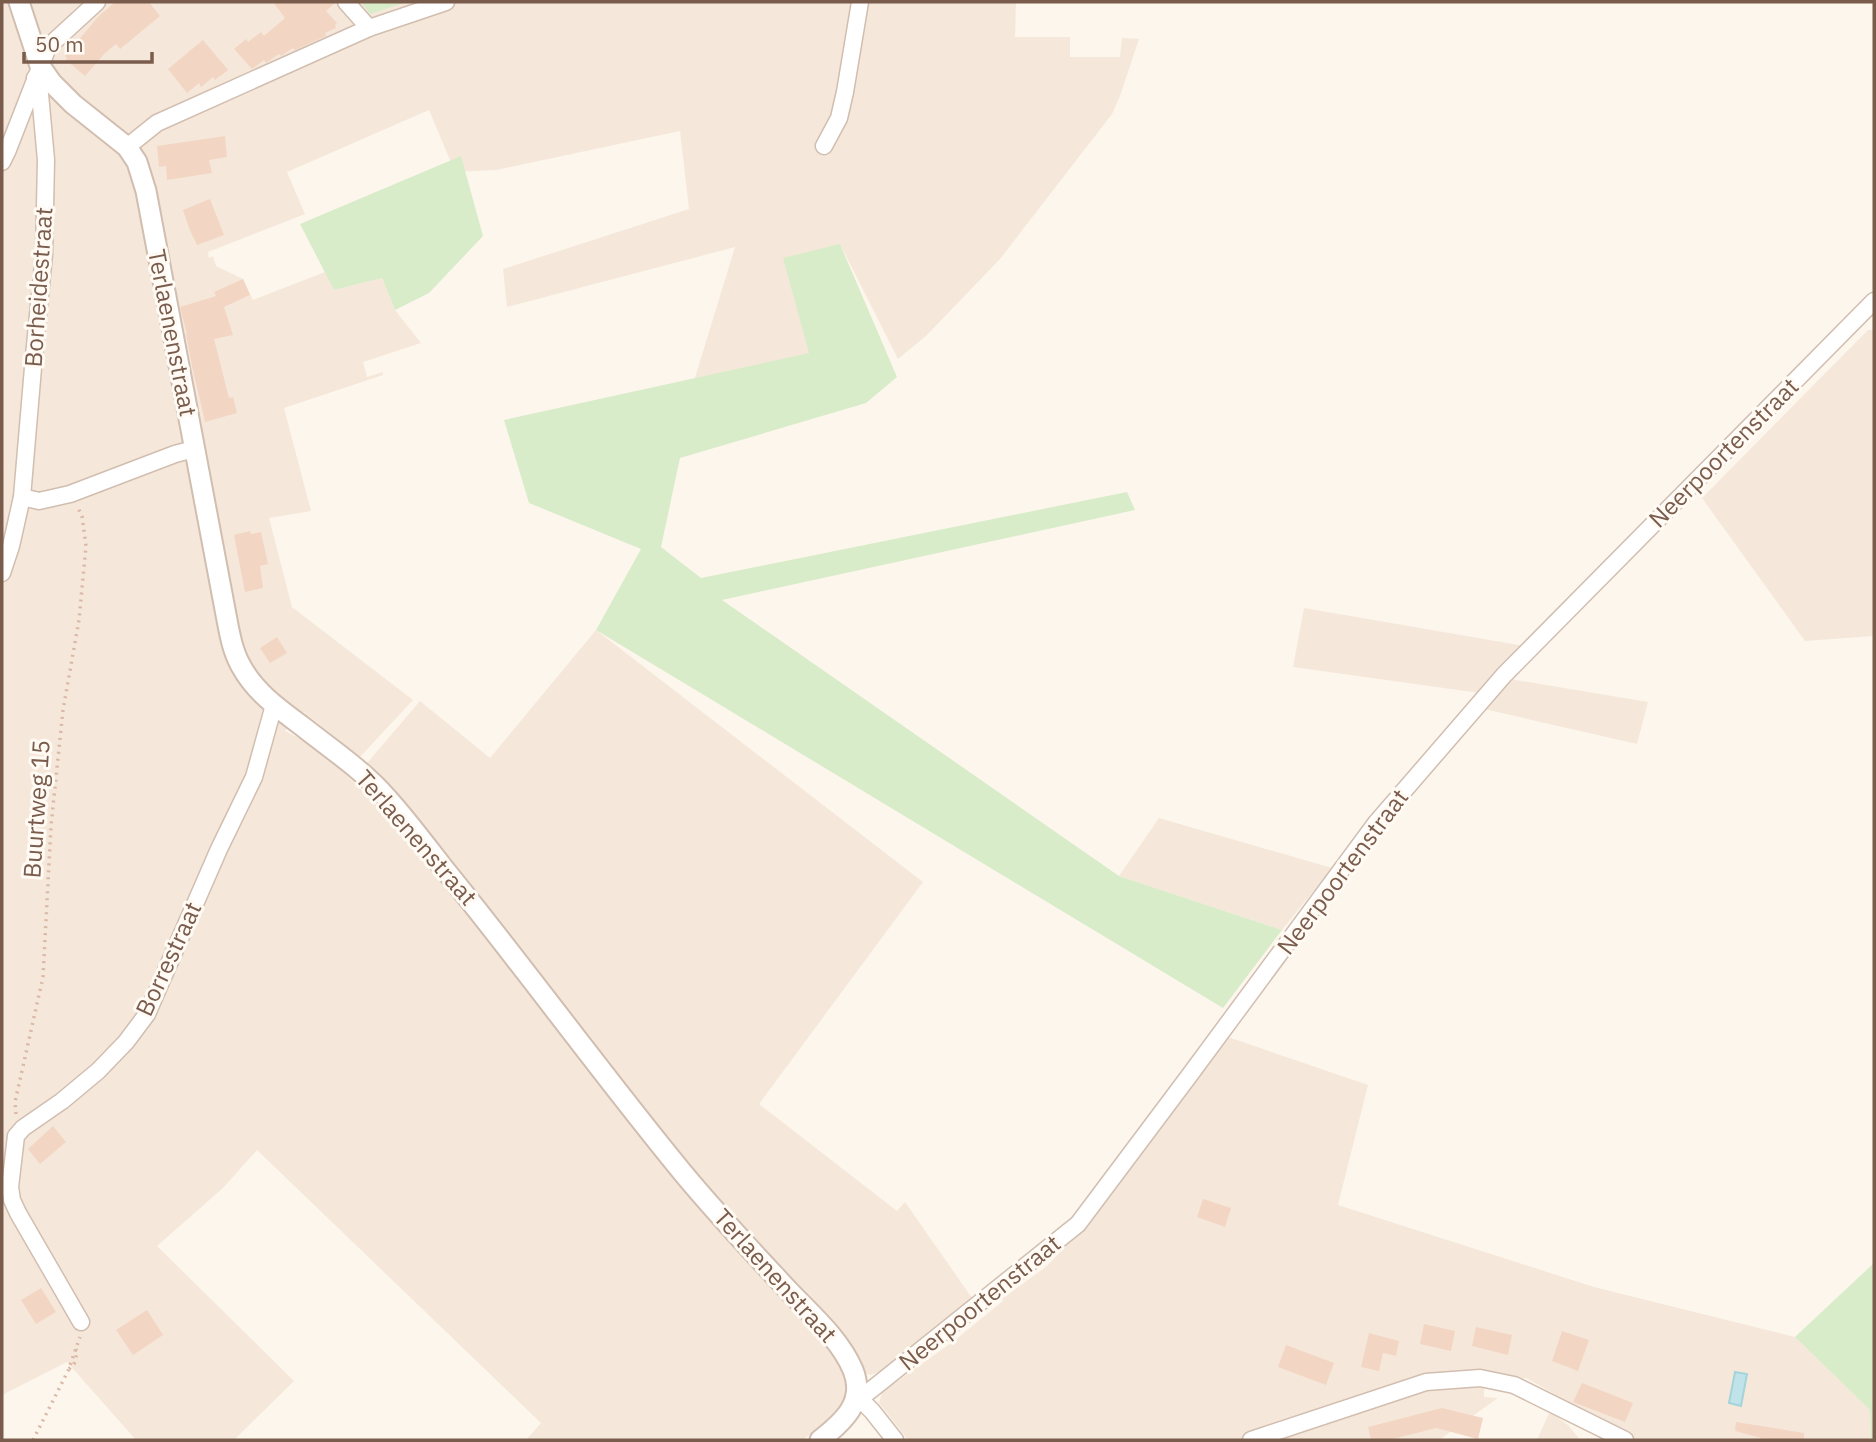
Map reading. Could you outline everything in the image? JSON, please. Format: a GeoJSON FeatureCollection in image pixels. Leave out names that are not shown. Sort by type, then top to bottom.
{"type":"FeatureCollection","features":[{"type":"Feature","properties":{"kind":"street","name":"Terlaenenstraat"},"geometry":{"type":"LineString","coordinates":[[19,2],[37,72],[127,147],[137,162],[146,191],[232,644],[240,665],[253,684],[274,705],[348,761],[387,798],[488,922],[674,1163],[832,1337],[853,1370],[857,1396]]}},
{"type":"Feature","properties":{"kind":"street"},"geometry":{"type":"LineString","coordinates":[[2,162],[48,47],[97,2]]}},
{"type":"Feature","properties":{"kind":"street"},"geometry":{"type":"LineString","coordinates":[[346,2],[369,28]]}},
{"type":"Feature","properties":{"kind":"street"},"geometry":{"type":"LineString","coordinates":[[127,147],[157,123],[369,28],[446,2]]}},
{"type":"Feature","properties":{"kind":"street"},"geometry":{"type":"LineString","coordinates":[[824,146],[839,118],[860,2]]}},
{"type":"Feature","properties":{"kind":"street","name":"Borheidestraat"},"geometry":{"type":"LineString","coordinates":[[2,573],[22,497],[44,254],[46,160],[37,72]]}},
{"type":"Feature","properties":{"kind":"street","name":"Neerpoortenstraat"},"geometry":{"type":"LineString","coordinates":[[820,1440],[853,1409],[857,1396],[876,1387],[1078,1224],[1384,813],[1504,675],[1874,301]]}},
{"type":"Feature","properties":{"kind":"street"},"geometry":{"type":"LineString","coordinates":[[22,497],[39,500],[70,494],[194,449]]}},
{"type":"Feature","properties":{"kind":"street","name":"Borrestraat"},"geometry":{"type":"LineString","coordinates":[[23,1128],[99,1071],[147,1014],[219,849],[254,778],[274,705]]}},
{"type":"Feature","properties":{"kind":"street"},"geometry":{"type":"LineString","coordinates":[[23,1128],[16,1136],[10,1186],[12,1200],[81,1322]]}},
{"type":"Feature","properties":{"kind":"street"},"geometry":{"type":"LineString","coordinates":[[1251,1440],[1426,1382],[1479,1378],[1514,1385],[1621,1439]]}},
{"type":"Feature","properties":{"kind":"street"},"geometry":{"type":"LineString","coordinates":[[857,1396],[895,1440]]}},
{"type":"Feature","properties":{"kind":"path","name":"Buurtweg 15"},"geometry":{"type":"LineString","coordinates":[[23,1128],[16,1115],[15,1102],[43,977],[52,813],[63,710],[79,620],[86,546],[82,516],[70,494]]}},
{"type":"Feature","properties":{"kind":"path"},"geometry":{"type":"LineString","coordinates":[[33,1440],[68,1371],[82,1331],[81,1322]]}},
{"type":"Feature","properties":{"kind":"shaded area"},"geometry":{"type":"Polygon","coordinates":[[[2,2],[1016,2],[1015,37],[1070,37],[1070,57],[1120,57],[1122,38],[1139,39],[1112,114],[1000,259],[926,336],[898,359],[840,244],[809,353],[682,420],[735,247],[507,307],[503,269],[689,209],[680,131],[496,170],[455,172],[429,110],[287,172],[305,214],[208,252],[209,258],[213,256],[216,266],[243,279],[253,300],[325,272],[334,290],[382,278],[395,310],[421,343],[363,362],[367,377],[383,372],[383,375],[284,408],[311,511],[269,518],[292,607],[413,700],[360,757],[304,712],[301,712],[285,731],[306,742],[340,769],[377,805],[395,793],[367,763],[420,701],[490,758],[596,630],[923,882],[759,1104],[897,1211],[905,1202],[972,1298],[882,1371],[892,1385],[954,1341],[1003,1301],[1002,1299],[1047,1266],[1089,1221],[1228,1037],[1368,1085],[1338,1205],[1594,1287],[1795,1337],[1870,1410],[1871,1440],[1631,1440],[1633,1438],[1526,1378],[1484,1388],[1484,1397],[1498,1398],[1439,1440],[908,1440],[879,1403],[882,1393],[891,1385],[881,1371],[871,1375],[842,1372],[847,1391],[839,1411],[803,1440],[526,1440],[541,1423],[257,1150],[223,1188],[157,1246],[294,1381],[234,1440],[136,1440],[67,1362],[2,1395],[2,2]]]}},
{"type":"Feature","properties":{"kind":"shaded area"},"geometry":{"type":"Polygon","coordinates":[[[1868,330],[1874,330],[1874,636],[1805,641],[1702,498],[1868,330]]]}},
{"type":"Feature","properties":{"kind":"shaded area"},"geometry":{"type":"Polygon","coordinates":[[[1304,608],[1530,647],[1498,677],[1648,702],[1637,744],[1484,709],[1494,695],[1293,667],[1304,608]]]}},
{"type":"Feature","properties":{"kind":"shaded area"},"geometry":{"type":"Polygon","coordinates":[[[1159,818],[1332,868],[1282,930],[1119,876],[1159,818]]]}},
{"type":"Feature","properties":{"kind":"shaded area"},"geometry":{"type":"Polygon","coordinates":[[[1550,1411],[1569,1426],[1580,1440],[1537,1440],[1550,1411]]]}},
{"type":"Feature","properties":{"kind":"green space"},"geometry":{"type":"Polygon","coordinates":[[[361,2],[407,2],[370,14],[361,2]]]}},
{"type":"Feature","properties":{"kind":"green space"},"geometry":{"type":"Polygon","coordinates":[[[461,156],[483,236],[429,293],[395,310],[382,278],[334,290],[300,224],[461,156]]]}},
{"type":"Feature","properties":{"kind":"green space"},"geometry":{"type":"Polygon","coordinates":[[[840,244],[897,377],[866,403],[680,458],[661,547],[701,578],[1127,492],[1135,510],[722,600],[1119,876],[1282,930],[1223,1008],[596,630],[641,549],[529,503],[504,420],[809,353],[783,258],[840,244]]]}},
{"type":"Feature","properties":{"kind":"green space"},"geometry":{"type":"Polygon","coordinates":[[[1874,1263],[1874,1440],[1871,1440],[1870,1410],[1795,1337],[1874,1263]]]}},
{"type":"Feature","properties":{"kind":"water"},"geometry":{"type":"Polygon","coordinates":[[[1735,1372],[1747,1374],[1741,1406],[1729,1403],[1735,1372]]]}},
{"type":"Feature","properties":{"kind":"building"},"geometry":{"type":"Polygon","coordinates":[[[115,2],[149,2],[160,16],[120,49],[116,44],[85,76],[66,60],[65,56],[98,17],[115,2]]]}},
{"type":"Feature","properties":{"kind":"building"},"geometry":{"type":"Polygon","coordinates":[[[273,2],[336,2],[326,11],[337,23],[336,28],[325,33],[326,36],[295,50],[293,48],[281,56],[279,54],[266,63],[264,60],[252,69],[234,49],[261,32],[264,36],[285,18],[273,2]]]}},
{"type":"Feature","properties":{"kind":"building"},"geometry":{"type":"Polygon","coordinates":[[[203,40],[228,70],[201,87],[199,83],[187,93],[168,69],[203,40]]]}},
{"type":"Feature","properties":{"kind":"building"},"geometry":{"type":"Polygon","coordinates":[[[225,136],[227,157],[209,160],[212,173],[167,180],[166,166],[159,167],[157,146],[225,136]]]}},
{"type":"Feature","properties":{"kind":"building"},"geometry":{"type":"Polygon","coordinates":[[[210,199],[224,235],[197,245],[183,210],[210,199]]]}},
{"type":"Feature","properties":{"kind":"building"},"geometry":{"type":"Polygon","coordinates":[[[243,279],[250,295],[224,307],[233,335],[214,339],[229,398],[233,397],[237,413],[205,422],[180,307],[216,296],[214,292],[243,279]]]}},
{"type":"Feature","properties":{"kind":"building"},"geometry":{"type":"Polygon","coordinates":[[[250,531],[251,534],[261,532],[268,564],[260,566],[263,588],[245,592],[234,535],[250,531]]]}},
{"type":"Feature","properties":{"kind":"building"},"geometry":{"type":"Polygon","coordinates":[[[277,637],[287,653],[270,663],[260,648],[277,637]]]}},
{"type":"Feature","properties":{"kind":"building"},"geometry":{"type":"Polygon","coordinates":[[[53,1126],[66,1142],[40,1164],[28,1149],[53,1126]]]}},
{"type":"Feature","properties":{"kind":"building"},"geometry":{"type":"Polygon","coordinates":[[[1203,1199],[1231,1208],[1225,1227],[1197,1217],[1203,1199]]]}},
{"type":"Feature","properties":{"kind":"building"},"geometry":{"type":"Polygon","coordinates":[[[41,1288],[56,1312],[36,1324],[21,1300],[41,1288]]]}},
{"type":"Feature","properties":{"kind":"building"},"geometry":{"type":"Polygon","coordinates":[[[147,1310],[163,1335],[133,1355],[116,1330],[147,1310]]]}},
{"type":"Feature","properties":{"kind":"building"},"geometry":{"type":"Polygon","coordinates":[[[1424,1324],[1455,1331],[1451,1351],[1420,1344],[1424,1324]]]}},
{"type":"Feature","properties":{"kind":"building"},"geometry":{"type":"Polygon","coordinates":[[[1476,1327],[1512,1335],[1508,1355],[1472,1346],[1476,1327]]]}},
{"type":"Feature","properties":{"kind":"building"},"geometry":{"type":"Polygon","coordinates":[[[1562,1331],[1589,1340],[1578,1371],[1552,1361],[1562,1331]]]}},
{"type":"Feature","properties":{"kind":"building"},"geometry":{"type":"Polygon","coordinates":[[[1369,1333],[1399,1341],[1396,1356],[1383,1353],[1379,1371],[1361,1367],[1369,1333]]]}},
{"type":"Feature","properties":{"kind":"building"},"geometry":{"type":"Polygon","coordinates":[[[1286,1345],[1334,1363],[1326,1385],[1278,1367],[1286,1345]]]}},
{"type":"Feature","properties":{"kind":"building"},"geometry":{"type":"Polygon","coordinates":[[[1582,1383],[1633,1403],[1625,1422],[1573,1402],[1582,1383]]]}},
{"type":"Feature","properties":{"kind":"building"},"geometry":{"type":"Polygon","coordinates":[[[1442,1408],[1483,1418],[1478,1439],[1436,1428],[1389,1440],[1371,1440],[1368,1427],[1442,1408]]]}},
{"type":"Feature","properties":{"kind":"building"},"geometry":{"type":"Polygon","coordinates":[[[1736,1422],[1804,1433],[1804,1440],[1761,1440],[1735,1431],[1736,1422]]]}}]}
